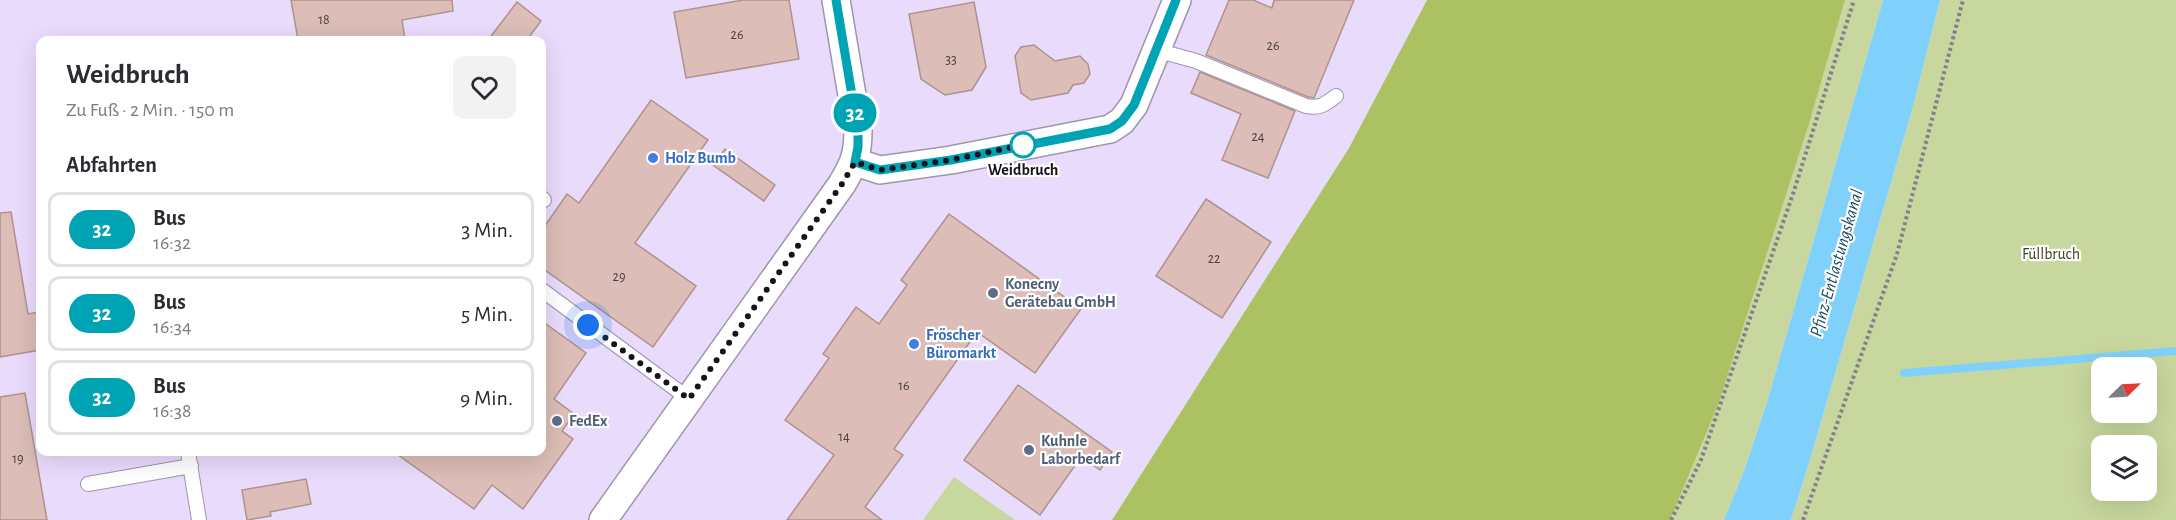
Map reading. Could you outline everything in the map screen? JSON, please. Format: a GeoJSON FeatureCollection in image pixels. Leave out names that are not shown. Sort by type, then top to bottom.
{"type":"FeatureCollection","features":[{"type":"Feature","properties":{"kind":"street"},"geometry":{"type":"LineString","coordinates":[[603,520],[842,184],[855,162],[858,131],[836,0]]}},
{"type":"Feature","properties":{"kind":"street"},"geometry":{"type":"LineString","coordinates":[[855,162],[880,170],[951,160],[1110,129],[1122,121],[1134,105],[1176,0]]}},
{"type":"Feature","properties":{"kind":"lane"},"geometry":{"type":"LineString","coordinates":[[1156,50],[1196,61],[1306,106],[1315,108],[1323,106],[1336,96]]}},
{"type":"Feature","properties":{"kind":"lane"},"geometry":{"type":"LineString","coordinates":[[546,293],[689,399]]}},
{"type":"Feature","properties":{"kind":"lane"},"geometry":{"type":"LineString","coordinates":[[189,456],[199,520]]}},
{"type":"Feature","properties":{"kind":"lane"},"geometry":{"type":"LineString","coordinates":[[88,484],[191,466]]}},
{"type":"Feature","properties":{"kind":"path"},"geometry":{"type":"LineString","coordinates":[[1671,520],[1701,459],[1794,191],[1854,0]]}},
{"type":"Feature","properties":{"kind":"path"},"geometry":{"type":"LineString","coordinates":[[1803,520],[1897,254],[1963,0]]}},
{"type":"Feature","properties":{"kind":"shaded area"},"geometry":{"type":"Polygon","coordinates":[[[0,0],[1427,0],[1349,148],[1112,520],[0,520],[0,0]]]}},
{"type":"Feature","properties":{"kind":"green space"},"geometry":{"type":"Polygon","coordinates":[[[1427,0],[1845,0],[1809,124],[1718,405],[1670,520],[1112,520],[1349,148],[1427,0]]]}},
{"type":"Feature","properties":{"kind":"green space"},"geometry":{"type":"Polygon","coordinates":[[[1845,0],[1883,0],[1767,402],[1744,471],[1724,520],[1670,520],[1718,405],[1809,124],[1845,0]]]}},
{"type":"Feature","properties":{"kind":"green space","name":"Füllbruch"},"geometry":{"type":"Polygon","coordinates":[[[1940,0],[2176,0],[2176,520],[1791,520],[1911,114],[1940,0]]]}},
{"type":"Feature","properties":{"kind":"green space"},"geometry":{"type":"Polygon","coordinates":[[[954,477],[1015,520],[923,520],[954,477]]]}},
{"type":"Feature","properties":{"kind":"water","name":"Pfinz-Entlastungskanal"},"geometry":{"type":"Polygon","coordinates":[[[1883,0],[1940,0],[1911,114],[1809,463],[1791,520],[1724,520],[1744,471],[1767,402],[1883,0]]]}},
{"type":"Feature","properties":{"kind":"building"},"geometry":{"type":"Polygon","coordinates":[[[291,0],[452,0],[453,11],[402,20],[404,36],[297,36],[291,0]]]}},
{"type":"Feature","properties":{"kind":"building"},"geometry":{"type":"Polygon","coordinates":[[[743,0],[789,0],[799,59],[686,78],[674,12],[743,0]]]}},
{"type":"Feature","properties":{"kind":"building"},"geometry":{"type":"Polygon","coordinates":[[[1229,0],[1253,0],[1272,8],[1274,0],[1354,0],[1314,98],[1206,55],[1229,0]]]}},
{"type":"Feature","properties":{"kind":"building"},"geometry":{"type":"Polygon","coordinates":[[[517,2],[541,21],[530,36],[491,36],[517,2]]]}},
{"type":"Feature","properties":{"kind":"building"},"geometry":{"type":"Polygon","coordinates":[[[974,2],[986,67],[972,90],[945,95],[921,79],[909,14],[974,2]]]}},
{"type":"Feature","properties":{"kind":"building"},"geometry":{"type":"Polygon","coordinates":[[[1034,45],[1055,61],[1080,56],[1088,64],[1090,74],[1084,83],[1073,85],[1068,93],[1031,100],[1021,93],[1015,56],[1021,47],[1034,45]]]}},
{"type":"Feature","properties":{"kind":"building"},"geometry":{"type":"Polygon","coordinates":[[[1200,72],[1295,111],[1268,178],[1222,160],[1241,114],[1191,93],[1200,72]]]}},
{"type":"Feature","properties":{"kind":"building"},"geometry":{"type":"Polygon","coordinates":[[[651,100],[708,140],[635,243],[696,286],[653,347],[546,271],[546,224],[567,194],[579,203],[651,100]]]}},
{"type":"Feature","properties":{"kind":"building"},"geometry":{"type":"Polygon","coordinates":[[[725,149],[775,185],[764,201],[713,165],[725,149]]]}},
{"type":"Feature","properties":{"kind":"building"},"geometry":{"type":"Polygon","coordinates":[[[1206,199],[1271,242],[1222,318],[1156,276],[1206,199]]]}},
{"type":"Feature","properties":{"kind":"building"},"geometry":{"type":"Polygon","coordinates":[[[11,212],[28,314],[36,313],[36,351],[0,357],[0,213],[11,212]]]}},
{"type":"Feature","properties":{"kind":"building"},"geometry":{"type":"Polygon","coordinates":[[[949,214],[1081,309],[1035,373],[977,332],[894,449],[903,455],[865,507],[882,520],[787,520],[834,455],[785,420],[829,358],[823,354],[856,307],[879,324],[907,285],[901,280],[949,214]]]}},
{"type":"Feature","properties":{"kind":"building"},"geometry":{"type":"Polygon","coordinates":[[[546,324],[586,353],[554,399],[574,414],[562,431],[573,439],[523,509],[492,485],[474,509],[400,456],[546,456],[546,324]]]}},
{"type":"Feature","properties":{"kind":"building"},"geometry":{"type":"Polygon","coordinates":[[[1018,385],[1112,452],[1100,470],[1081,457],[1040,515],[964,460],[1018,385]]]}},
{"type":"Feature","properties":{"kind":"building"},"geometry":{"type":"Polygon","coordinates":[[[25,393],[47,520],[0,520],[0,397],[25,393]]]}},
{"type":"Feature","properties":{"kind":"building"},"geometry":{"type":"Polygon","coordinates":[[[306,479],[311,504],[270,512],[271,516],[247,520],[242,490],[306,479]]]}},
{"type":"Feature","properties":{"kind":"waterway"},"geometry":{"type":"LineString","coordinates":[[1904,373],[2176,351]]}},
{"type":"Feature","properties":{"kind":"bus line","name":"32"},"geometry":{"type":"LineString","coordinates":[[836,0],[858,131],[855,162],[880,170],[951,160],[1110,129],[1122,121],[1134,105],[1176,0]]}},
{"type":"Feature","properties":{"kind":"place","name":"Weidbruch"},"geometry":{"type":"Point","coordinates":[1023,145]}},
{"type":"Feature","properties":{"kind":"place","name":"Holz Bumb"},"geometry":{"type":"Point","coordinates":[653,158]}},
{"type":"Feature","properties":{"kind":"place","name":"Konecny Gerätebau GmbH"},"geometry":{"type":"Point","coordinates":[993,293]}},
{"type":"Feature","properties":{"kind":"place","name":"Fröscher Büromarkt"},"geometry":{"type":"Point","coordinates":[914,344]}},
{"type":"Feature","properties":{"kind":"place","name":"FedEx"},"geometry":{"type":"Point","coordinates":[557,421]}},
{"type":"Feature","properties":{"kind":"place","name":"Kuhnle Laborbedarf"},"geometry":{"type":"Point","coordinates":[1029,450]}},
{"type":"Feature","properties":{"kind":"route"},"geometry":{"type":"LineString","coordinates":[[588,325],[689,399],[842,184],[855,162],[880,170],[951,160],[1023,145]]}}]}
